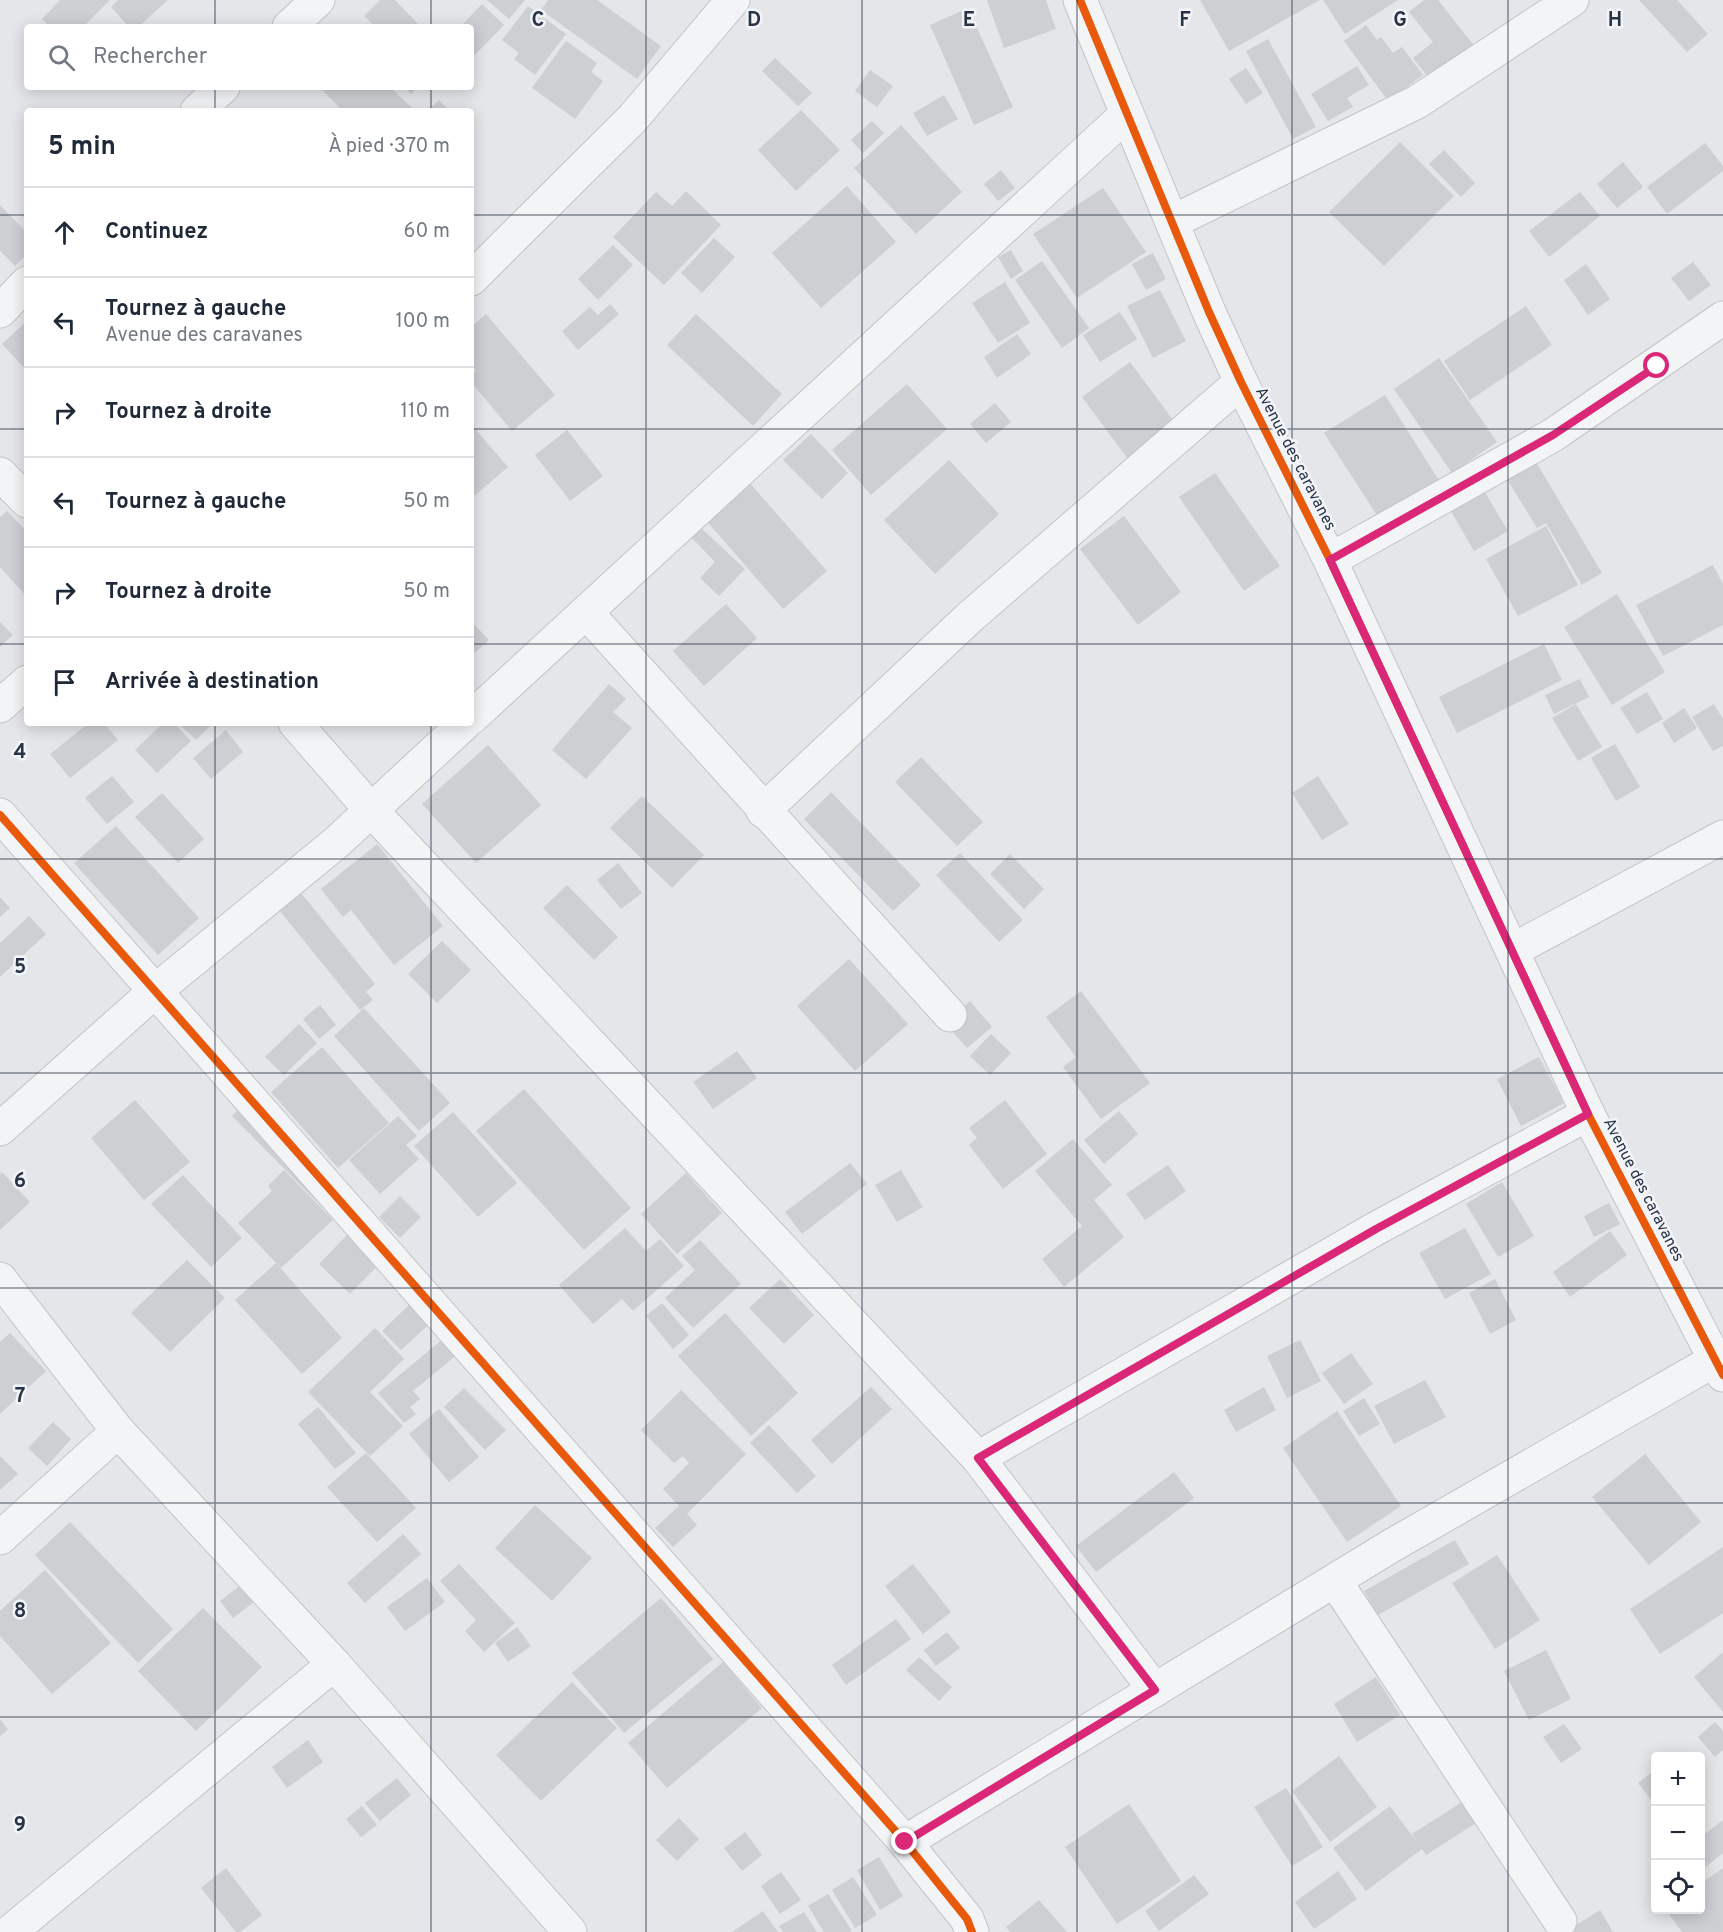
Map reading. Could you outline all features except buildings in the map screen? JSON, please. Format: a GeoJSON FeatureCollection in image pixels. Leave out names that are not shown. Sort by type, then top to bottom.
{"type":"FeatureCollection","features":[{"type":"Feature","properties":{"kind":"street"},"geometry":{"type":"LineString","coordinates":[[292,24],[318,0]]}},
{"type":"Feature","properties":{"kind":"street"},"geometry":{"type":"LineString","coordinates":[[474,276],[633,118],[733,0]]}},
{"type":"Feature","properties":{"kind":"street","name":"Avenue des caravanes"},"geometry":{"type":"LineString","coordinates":[[1080,0],[1241,382],[1330,560],[1588,1114],[1719,1368]]}},
{"type":"Feature","properties":{"kind":"street"},"geometry":{"type":"LineString","coordinates":[[1172,222],[1417,102],[1572,0]]}},
{"type":"Feature","properties":{"kind":"street"},"geometry":{"type":"LineString","coordinates":[[200,108],[220,90]]}},
{"type":"Feature","properties":{"kind":"street"},"geometry":{"type":"LineString","coordinates":[[474,715],[1127,114]]}},
{"type":"Feature","properties":{"kind":"street"},"geometry":{"type":"LineString","coordinates":[[0,311],[24,286]]}},
{"type":"Feature","properties":{"kind":"street"},"geometry":{"type":"LineString","coordinates":[[1330,560],[1553,435],[1723,318]]}},
{"type":"Feature","properties":{"kind":"street"},"geometry":{"type":"LineString","coordinates":[[763,812],[970,617],[1241,382]]}},
{"type":"Feature","properties":{"kind":"street"},"geometry":{"type":"LineString","coordinates":[[0,474],[24,498]]}},
{"type":"Feature","properties":{"kind":"street"},"geometry":{"type":"LineString","coordinates":[[586,612],[763,812],[950,1015]]}},
{"type":"Feature","properties":{"kind":"street"},"geometry":{"type":"LineString","coordinates":[[0,706],[24,685]]}},
{"type":"Feature","properties":{"kind":"street"},"geometry":{"type":"LineString","coordinates":[[297,726],[371,810],[978,1458],[1155,1690]]}},
{"type":"Feature","properties":{"kind":"street"},"geometry":{"type":"LineString","coordinates":[[0,1129],[154,992],[337,842],[462,726]]}},
{"type":"Feature","properties":{"kind":"street"},"geometry":{"type":"LineString","coordinates":[[0,815],[905,1842],[967,1919],[972,1932]]}},
{"type":"Feature","properties":{"kind":"street"},"geometry":{"type":"LineString","coordinates":[[1513,950],[1723,837]]}},
{"type":"Feature","properties":{"kind":"street"},"geometry":{"type":"LineString","coordinates":[[978,1458],[1376,1229],[1588,1114]]}},
{"type":"Feature","properties":{"kind":"street"},"geometry":{"type":"LineString","coordinates":[[0,1279],[118,1431],[334,1665],[570,1932]]}},
{"type":"Feature","properties":{"kind":"street"},"geometry":{"type":"LineString","coordinates":[[905,1842],[1335,1581],[1719,1368]]}},
{"type":"Feature","properties":{"kind":"street"},"geometry":{"type":"LineString","coordinates":[[0,1538],[118,1431]]}},
{"type":"Feature","properties":{"kind":"street"},"geometry":{"type":"LineString","coordinates":[[1335,1581],[1560,1921]]}},
{"type":"Feature","properties":{"kind":"street"},"geometry":{"type":"LineString","coordinates":[[10,1932],[334,1665]]}},
{"type":"Feature","properties":{"kind":"cycle path"},"geometry":{"type":"LineString","coordinates":[[1080,0],[1209,312],[1241,382],[1330,560],[1588,1114],[1723,1375]]}},
{"type":"Feature","properties":{"kind":"cycle path"},"geometry":{"type":"LineString","coordinates":[[0,815],[905,1842],[967,1919],[972,1932]]}},
{"type":"Feature","properties":{"kind":"route"},"geometry":{"type":"LineString","coordinates":[[905,1842],[1155,1690],[978,1458],[1376,1229],[1588,1114],[1330,560],[1553,435],[1657,366]]}}]}
